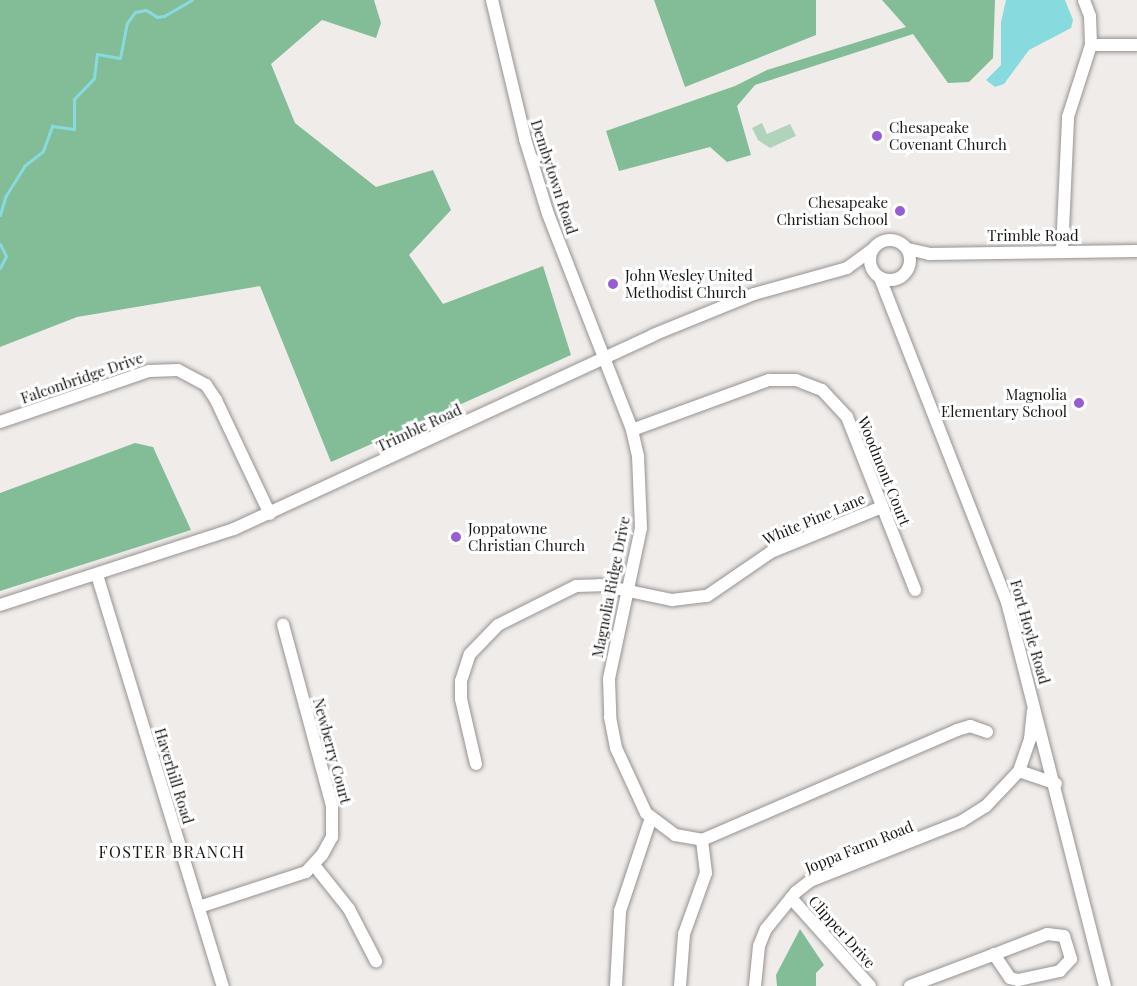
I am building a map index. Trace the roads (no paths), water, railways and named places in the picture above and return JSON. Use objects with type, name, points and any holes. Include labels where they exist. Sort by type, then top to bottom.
[{"type":"street","name":"Dembytown Road","points":[[492,0],[526,144],[603,359]]},
{"type":"street","points":[[1062,251],[1068,117],[1090,45],[1090,16],[1084,0]]},
{"type":"street","points":[[1090,45],[1137,45]]},
{"type":"street","points":[[900,278],[878,276],[870,262],[873,249],[891,239],[908,249],[909,269]]},
{"type":"street","name":"Trimble Road","points":[[0,605],[174,551],[270,514],[603,359],[754,294],[847,268],[873,249]]},
{"type":"street","name":"Trimble Road","points":[[908,249],[929,255],[1137,251]]},
{"type":"street","points":[[891,298],[900,278],[929,255]]},
{"type":"street","name":"Trimble Road","points":[[847,268],[878,276]]},
{"type":"street","name":"Fort Hoyle Road","points":[[878,276],[891,298],[905,348],[983,535],[1013,621],[1056,784],[1105,986]]},
{"type":"street","name":"Magnolia Ridge Drive","points":[[603,359],[632,430],[640,469],[642,514],[628,591],[612,659],[610,717],[624,770],[651,818],[675,835],[702,840]]},
{"type":"street","name":"Falconbridge Drive","points":[[0,422],[149,371],[177,370],[206,385],[216,400],[270,514]]},
{"type":"street","name":"Woodmont Court","points":[[632,430],[761,382],[786,379],[806,382],[822,390],[842,408],[915,590]]},
{"type":"street","name":"White Pine Lane","points":[[476,764],[461,699],[461,681],[470,654],[487,634],[567,589],[600,585],[672,600],[707,596],[771,552],[882,507]]},
{"type":"street","name":"Haverhill Road","points":[[97,575],[224,986]]},
{"type":"street","name":"Newberry Court","points":[[283,625],[334,818],[332,837],[314,866]]},
{"type":"street","name":"Joppa Farm Road","points":[[755,986],[759,946],[776,914],[810,881],[962,821],[986,806],[1019,771],[1030,739],[1034,701]]},
{"type":"street","points":[[680,986],[684,934],[706,873],[702,840],[957,730],[970,726],[987,732]]},
{"type":"street","points":[[1019,771],[1056,784]]},
{"type":"street","points":[[616,986],[620,911],[651,818]]},
{"type":"street","points":[[199,907],[284,881],[314,866],[349,909],[376,961]]},
{"type":"street","name":"Clipper Drive","points":[[791,898],[870,986]]},
{"type":"street","points":[[910,986],[994,954],[1058,933],[1068,943],[1071,960],[1060,971],[1018,980],[1010,978],[994,954]]},
{"type":"water","points":[[1006,0],[1065,0],[1073,20],[1071,28],[1029,50],[1004,84],[995,87],[986,80],[1001,65],[1001,22]]},
{"type":"waterway","points":[[0,215],[5,197],[24,166],[43,151],[52,126],[74,129],[74,99],[94,78],[97,54],[120,58],[127,23],[135,12],[146,10],[157,17],[164,16],[192,0]]},
{"type":"waterway","points":[[0,244],[6,256],[0,268]]},
{"type":"place","name":"Chesapeake Covenant Church","points":[[877,136]]},
{"type":"place","name":"Chesapeake Christian School","points":[[900,211]]},
{"type":"place","name":"John Wesley United Methodist Church","points":[[613,284]]},
{"type":"place","name":"Magnolia Elementary School","points":[[1079,403]]},
{"type":"place","name":"Joppatowne Christian Church","points":[[456,537]]},
{"type":"district","name":"FOSTER BRANCH","points":[[172,852]]}]
